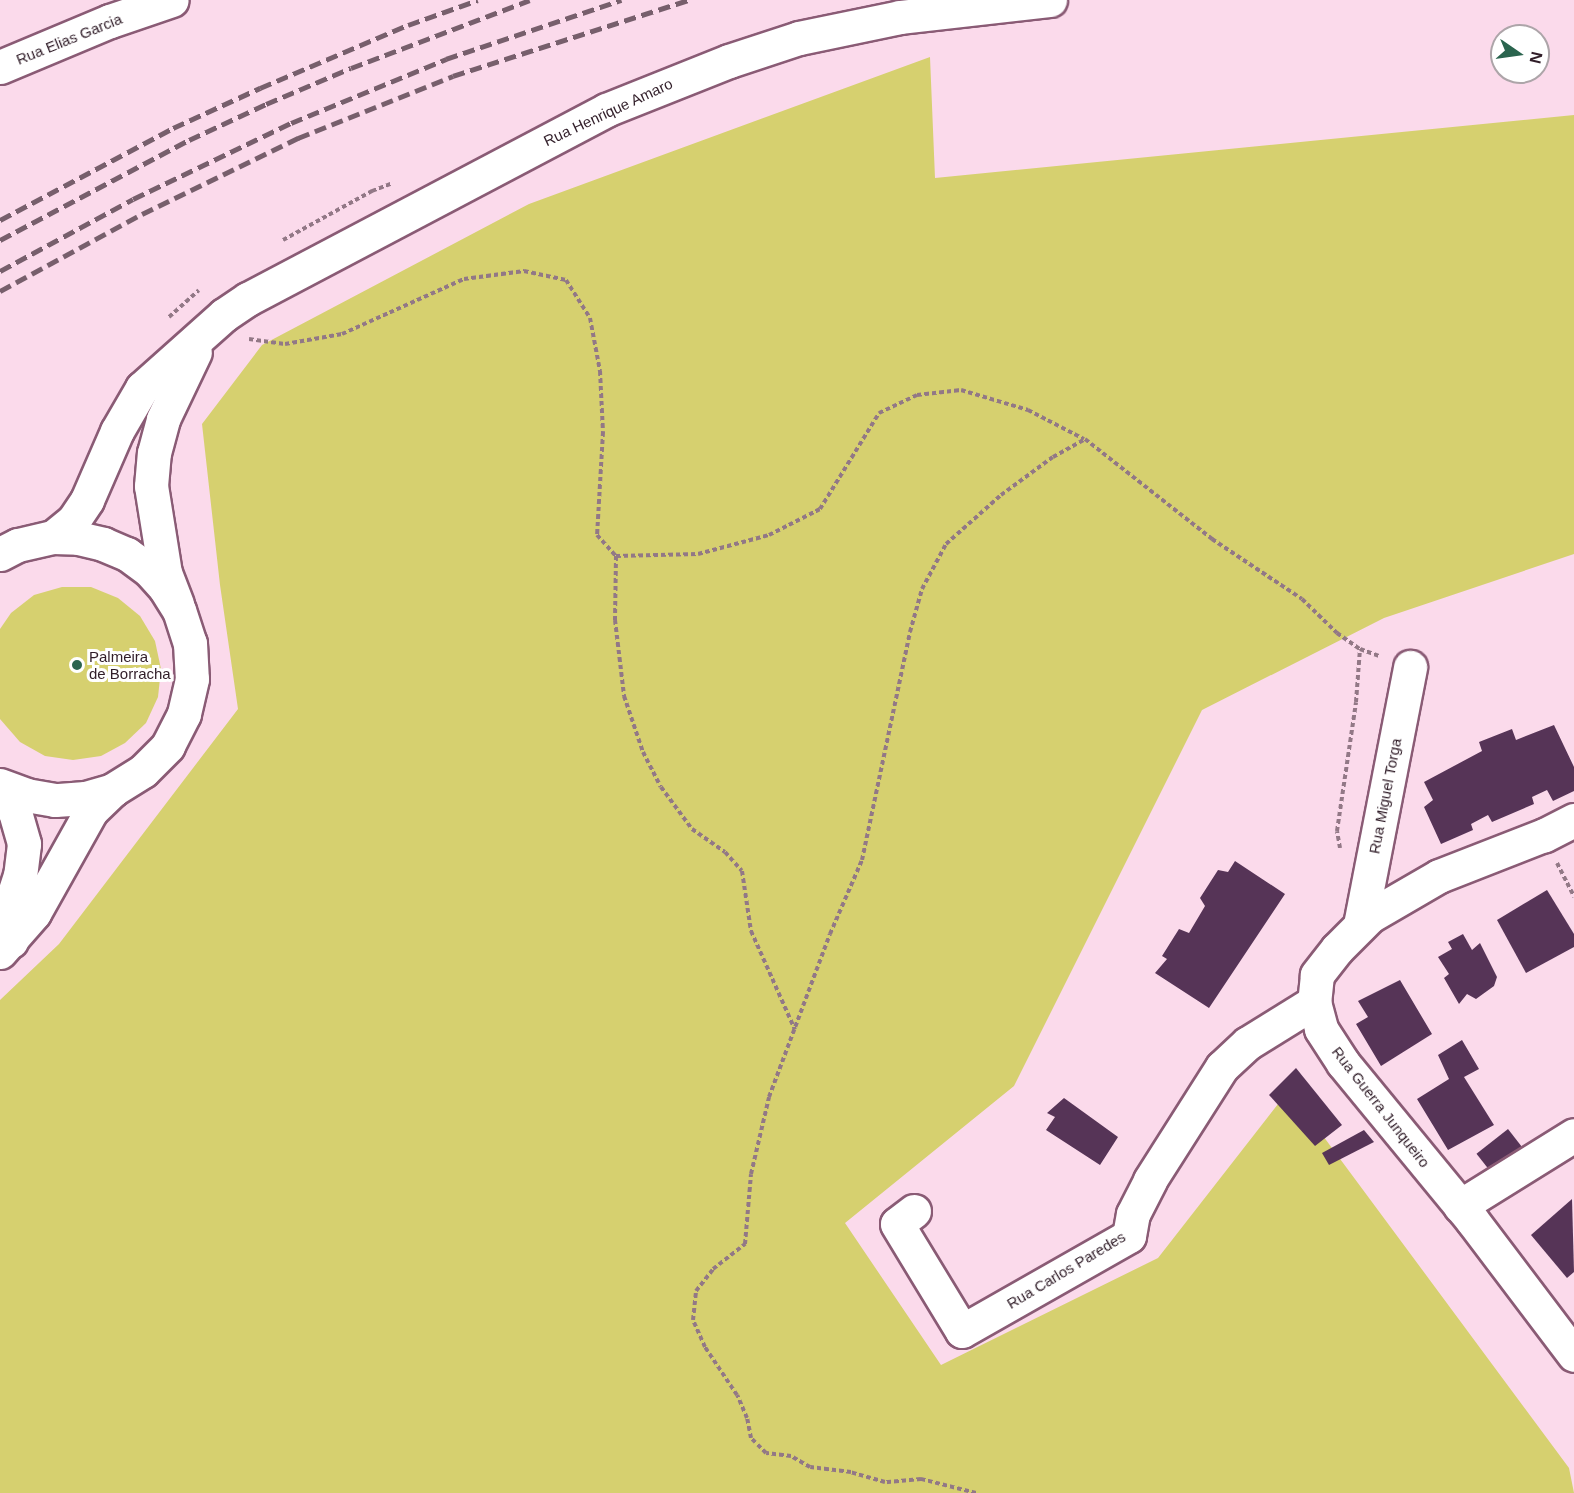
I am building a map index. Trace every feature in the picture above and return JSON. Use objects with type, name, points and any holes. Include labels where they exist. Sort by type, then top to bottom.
[{"type":"street","name":"Rua Elias Garcia","points":[[0,68],[110,21],[172,0]]},
{"type":"street","name":"Rua Henrique Amaro","points":[[53,537],[73,521],[87,500],[117,431],[142,388],[248,299],[530,148],[606,110],[672,82],[799,38],[900,17],[1050,0]]},
{"type":"street","name":"Rua Henrique Amaro","points":[[179,610],[165,573],[153,504],[154,453],[163,419],[175,390],[206,332]]},
{"type":"street","points":[[0,554],[18,545],[53,537],[87,540],[127,554],[148,569],[165,588],[179,610],[190,644],[192,679],[184,714],[168,746],[143,771],[112,790],[91,811],[40,903],[6,947]]},
{"type":"street","name":"Rua Miguel Torga","points":[[1360,925],[1410,667]]},
{"type":"street","points":[[0,785],[27,795],[55,800],[85,798],[112,790]]},
{"type":"street","points":[[0,785],[15,812],[24,844],[20,875],[10,906],[6,947]]},
{"type":"street","name":"Rua Guerra Junqueiro","points":[[1574,820],[1544,835],[1439,876],[1370,916],[1317,975],[1314,1002],[1321,1029],[1343,1063],[1460,1206],[1574,1355]]},
{"type":"street","name":"Rua Carlos Paredes","points":[[914,1211],[897,1224],[962,1331],[1130,1236],[1133,1214],[1150,1180],[1222,1067],[1248,1043],[1314,1002]]},
{"type":"street","points":[[1460,1206],[1574,1136]]},
{"type":"path","points":[[206,332],[285,344],[342,334],[464,279],[524,271],[566,280],[590,318],[598,360],[603,432],[597,536],[616,556],[615,620],[624,696],[643,752],[661,787],[692,830],[725,852],[742,871],[751,931],[795,1030]]},
{"type":"path","points":[[616,556],[698,554],[769,535],[820,509],[879,413],[917,395],[961,390],[1028,410],[1085,439],[1212,539],[1302,599],[1337,633],[1360,649],[1410,667]]},
{"type":"path","points":[[976,1493],[921,1479],[885,1482],[851,1473],[810,1467],[791,1456],[766,1453],[751,1438],[747,1418],[736,1395],[705,1347],[693,1320],[696,1292],[713,1269],[745,1244],[751,1174],[769,1097],[830,933],[862,860],[910,632],[922,589],[946,544],[1001,495],[1053,457],[1085,439]]},
{"type":"path","points":[[1360,649],[1349,761],[1337,831],[1341,854],[1371,869]]},
{"type":"shaded area","points":[[930,57],[935,178],[1574,115],[1574,554],[1384,618],[1202,710],[1014,1086],[845,1223],[941,1365],[1158,1258],[1289,1090],[1569,1468],[1574,1493],[0,1493],[0,1000],[59,944],[238,709],[220,585],[202,424],[262,345],[529,204]]},
{"type":"shaded area","points":[[62,587],[91,587],[118,598],[140,616],[155,641],[161,669],[158,697],[146,723],[125,743],[101,756],[73,760],[45,756],[20,742],[0,719],[0,629],[11,613],[34,595]]},
{"type":"building","points":[[1554,725],[1574,767],[1574,791],[1553,801],[1547,790],[1532,797],[1534,804],[1492,822],[1488,815],[1471,824],[1473,830],[1441,844],[1424,807],[1433,800],[1424,782],[1482,751],[1479,742],[1512,729],[1516,740]]},
{"type":"building","points":[[1235,861],[1285,894],[1209,1008],[1155,973],[1167,959],[1162,956],[1179,929],[1189,933],[1205,906],[1200,898],[1218,870],[1228,872]]},
{"type":"building","points":[[1547,890],[1574,934],[1574,947],[1526,973],[1497,920]]},
{"type":"building","points":[[1463,934],[1472,950],[1480,943],[1497,977],[1494,986],[1476,999],[1467,994],[1459,1004],[1444,978],[1449,974],[1438,957],[1452,949],[1448,942]]},
{"type":"building","points":[[1400,980],[1432,1034],[1381,1066],[1356,1024],[1368,1017],[1358,1001]]},
{"type":"building","points":[[1462,1040],[1479,1069],[1464,1077],[1494,1125],[1448,1150],[1417,1099],[1449,1079],[1438,1055]]},
{"type":"building","points":[[1296,1068],[1342,1125],[1315,1146],[1269,1095]]},
{"type":"building","points":[[1064,1098],[1118,1137],[1100,1165],[1046,1130],[1055,1117],[1047,1113]]},
{"type":"building","points":[[1508,1129],[1523,1148],[1491,1173],[1476,1154]]},
{"type":"building","points":[[1364,1130],[1374,1142],[1329,1165],[1322,1153]]},
{"type":"building","points":[[1572,1199],[1574,1272],[1567,1278],[1531,1235]]},
{"type":"railway","points":[[0,220],[173,128],[408,25],[478,0]]},
{"type":"railway","points":[[0,240],[189,140],[266,104],[351,68],[530,0]]},
{"type":"railway","points":[[0,271],[133,199],[291,123],[446,59],[621,0]]},
{"type":"railway","points":[[0,291],[142,214],[298,138],[453,76],[689,0]]},
{"type":"place","name":"Palmeira de Borracha","points":[[77,665]]}]
